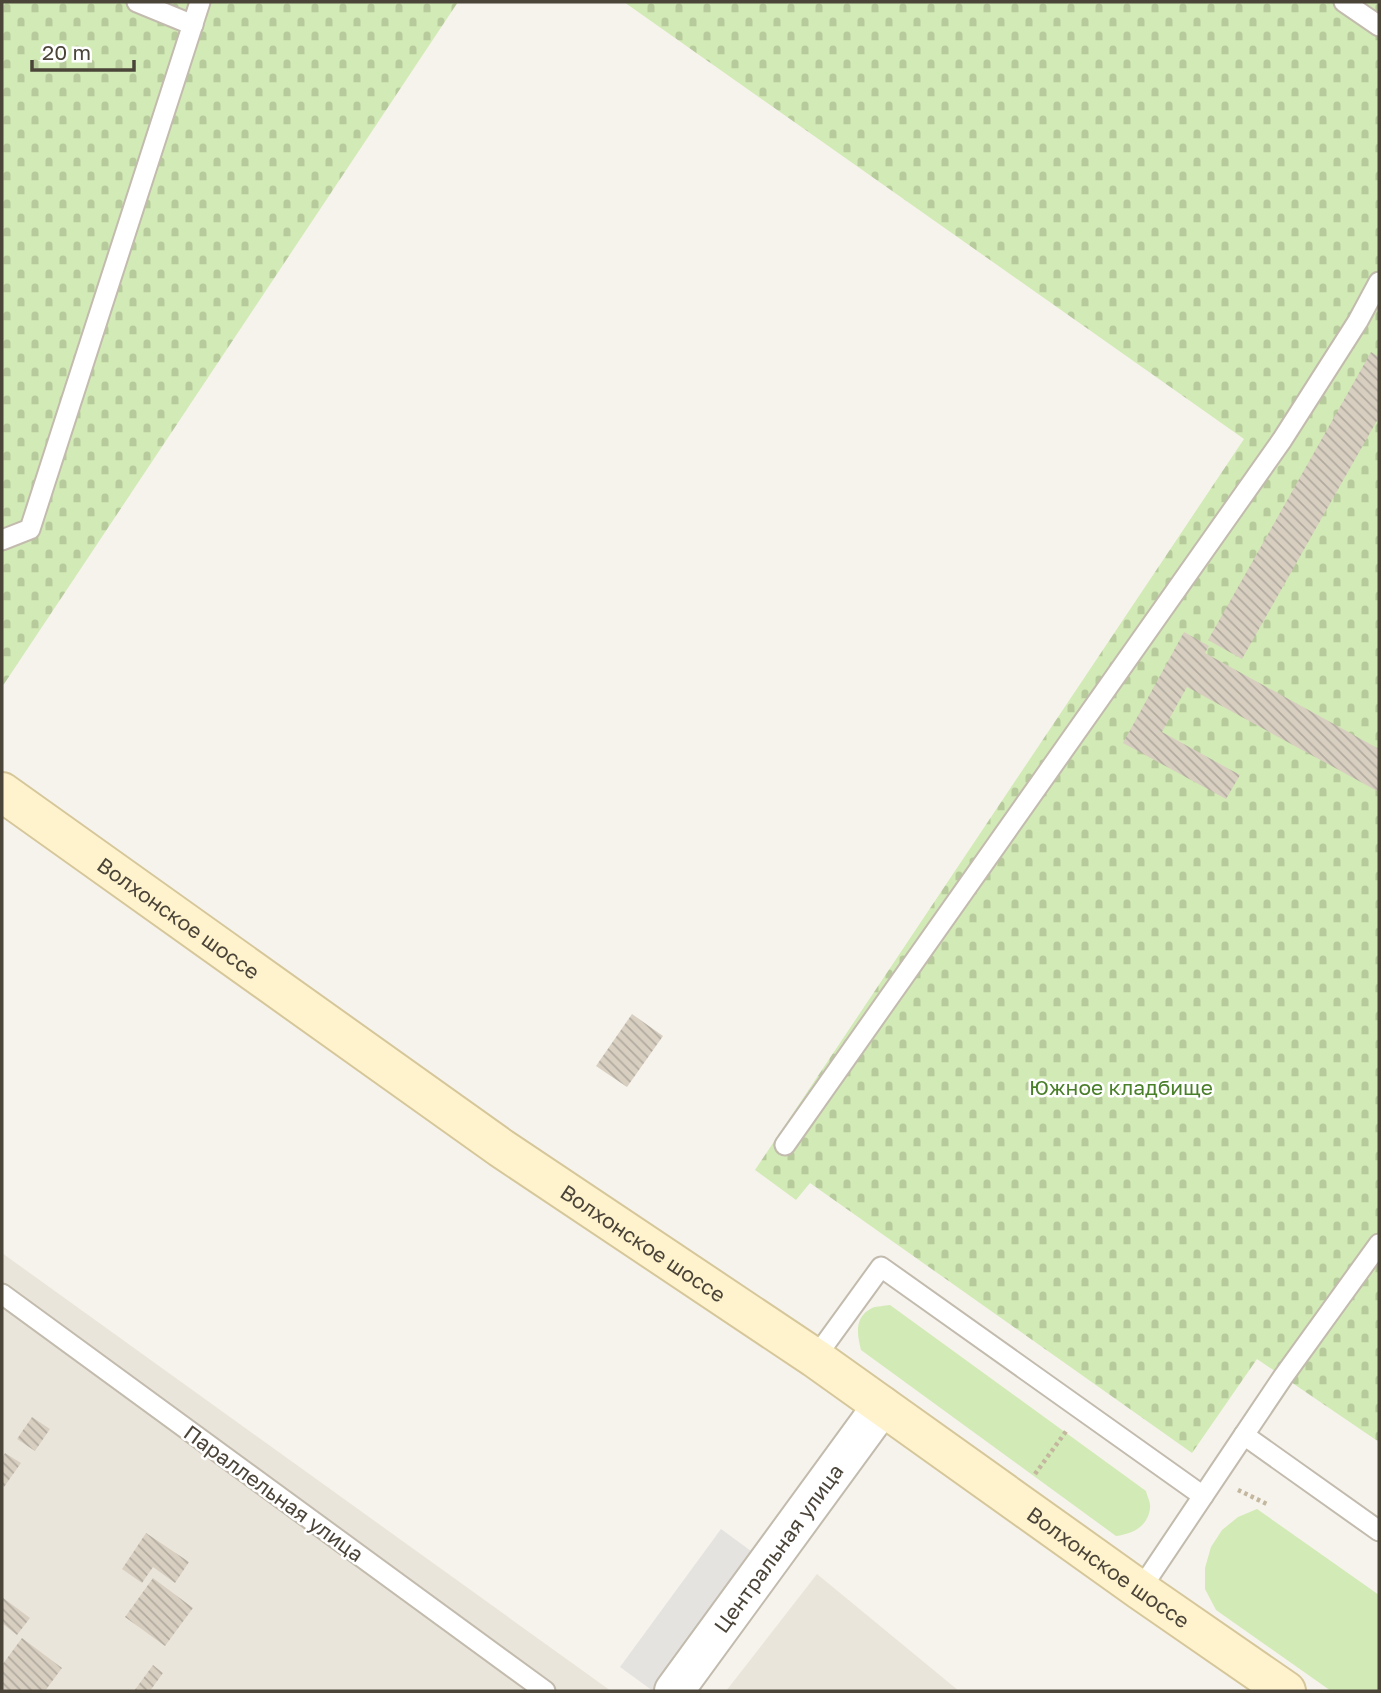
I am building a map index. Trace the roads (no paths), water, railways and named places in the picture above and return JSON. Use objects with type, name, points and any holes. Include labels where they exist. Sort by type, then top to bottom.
[{"type":"main road","name":"Волхонское шоссе","points":[[2,792],[501,1148],[815,1358],[1286,1691]]},
{"type":"street","name":"Центральная улица","points":[[674,1691],[882,1406]]},
{"type":"lane","points":[[137,2],[193,25]]},
{"type":"lane","points":[[2,540],[30,529],[200,2]]},
{"type":"lane","points":[[1344,2],[1379,26]]},
{"type":"lane","points":[[785,1145],[1282,440],[1358,321],[1379,282]]},
{"type":"lane","points":[[1140,1590],[1283,1377],[1379,1244]]},
{"type":"lane","points":[[815,1358],[881,1266],[1203,1496]]},
{"type":"lane","name":"Параллельная улица","points":[[2,1294],[545,1691]]},
{"type":"lane","points":[[1244,1435],[1379,1531]]},
{"type":"park label","name":"Южное кладбище","points":[[1121,1087]]}]
